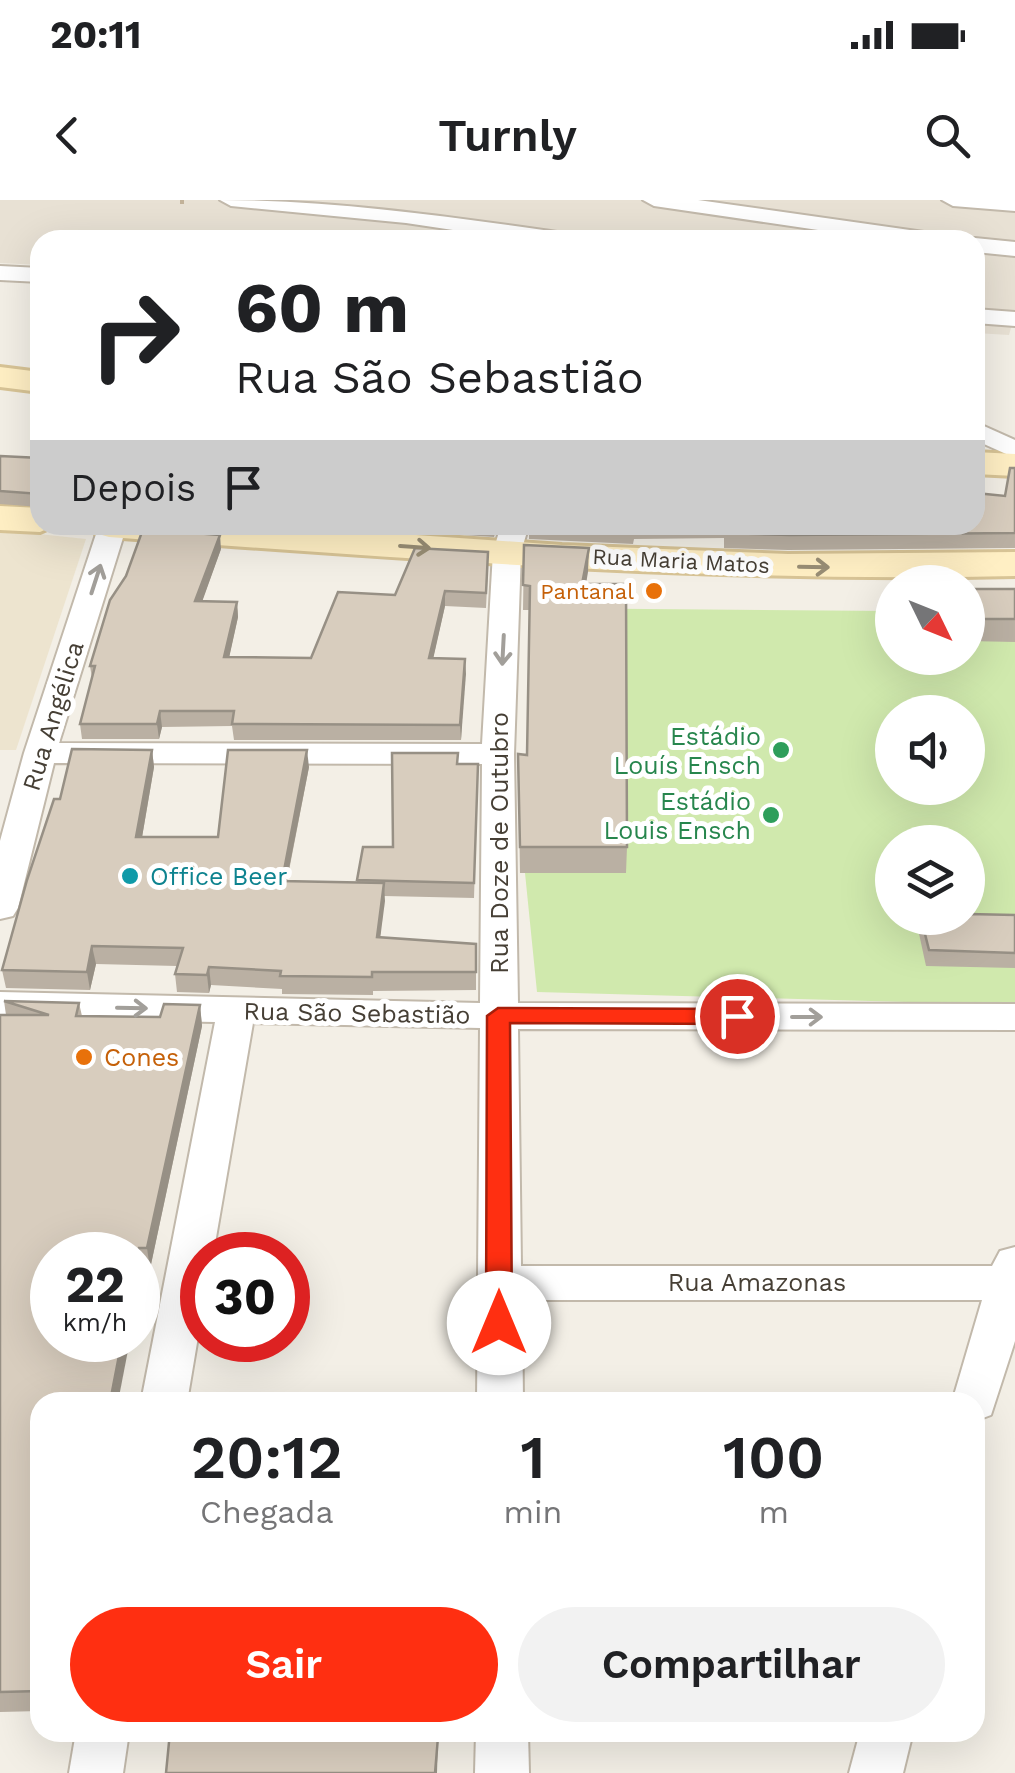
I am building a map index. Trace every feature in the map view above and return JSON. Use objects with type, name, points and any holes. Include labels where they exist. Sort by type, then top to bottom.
[{"type":"main road","points":[[0,377],[30,381]]},
{"type":"main road","points":[[985,464],[1015,465]]},
{"type":"main road","points":[[0,518],[30,520]]},
{"type":"main road","name":"Rua Maria Matos","points":[[397,535],[511,539],[726,565],[914,568],[1015,564]]},
{"type":"street","points":[[231,200],[496,230]]},
{"type":"street","points":[[406,217],[428,200]]},
{"type":"street","points":[[654,200],[862,230]]},
{"type":"street","points":[[953,200],[1015,205]]},
{"type":"street","points":[[985,246],[1015,249]]},
{"type":"street","points":[[0,273],[30,274]]},
{"type":"street","points":[[985,317],[1015,319]]},
{"type":"street","points":[[985,435],[1015,450]]},
{"type":"street","name":"Rua Angélica","points":[[0,908],[40,753],[108,535]]},
{"type":"street","name":"Rua Doze de Outubro","points":[[500,1392],[498,754],[511,539]]},
{"type":"street","points":[[40,753],[498,754]]},
{"type":"street","name":"Rua São Sebastião","points":[[0,1005],[498,1016],[1015,1018]]},
{"type":"street","points":[[166,1392],[236,1010]]},
{"type":"street","points":[[978,1392],[1012,1276]]},
{"type":"street","name":"Rua Amazonas","points":[[499,1283],[1012,1276]]},
{"type":"street","points":[[96,1773],[102,1742]]},
{"type":"street","points":[[502,1742],[502,1773]]},
{"type":"street","points":[[876,1773],[884,1742]]},
{"type":"path","points":[[182,200],[182,208]]},
{"type":"shaded area","points":[[0,200],[1015,200],[1015,314],[1009,335],[985,334],[985,230],[30,230],[30,264],[0,263]]},
{"type":"shaded area","points":[[0,530],[86,539],[16,750],[0,750]]},
{"type":"green space","name":"Estádio Louis Ensch","points":[[530,608],[875,611],[875,675],[985,675],[985,611],[1015,611],[1015,1005],[537,992],[525,873]]},
{"type":"building","points":[[0,456],[30,458],[30,493],[0,491]]},
{"type":"building","points":[[1010,468],[1015,468],[1015,533],[985,533],[985,494],[1005,496]]},
{"type":"building","points":[[141,535],[220,535],[195,601],[237,602],[224,657],[311,658],[338,592],[395,595],[415,548],[488,552],[486,593],[445,591],[429,658],[465,659],[460,725],[232,724],[234,711],[160,711],[157,724],[80,724],[95,666],[90,666],[110,600],[126,576]]},
{"type":"building","points":[[524,545],[589,548],[582,584],[626,584],[627,847],[520,847],[518,754],[527,755],[530,586],[523,585]]},
{"type":"building","points":[[985,589],[1015,589],[1015,619],[985,619]]},
{"type":"building","points":[[72,749],[152,750],[136,837],[218,837],[228,750],[307,750],[282,881],[384,883],[377,937],[476,944],[476,972],[280,976],[281,971],[209,967],[207,975],[175,974],[183,948],[92,946],[87,972],[2,970],[54,799],[60,799]]},
{"type":"building","points":[[392,753],[458,753],[457,764],[478,764],[474,883],[357,880],[363,847],[393,847]]},
{"type":"building","points":[[985,914],[1015,915],[1015,953],[929,950],[925,935],[985,935]]},
{"type":"building","points":[[4,1001],[79,1003],[76,1016],[160,1017],[164,1004],[200,1005],[150,1232],[30,1232],[30,1362],[118,1362],[112,1392],[30,1392],[30,1691],[0,1692],[0,1015],[49,1015]]},
{"type":"building","points":[[169,1742],[438,1742],[435,1773],[166,1773]]},
{"type":"place","name":"Pantanal","points":[[654,591]]},
{"type":"place","name":"Estádio Louís Ensch","points":[[781,750]]},
{"type":"place","name":"Estádio Louis Ensch","points":[[771,815]]},
{"type":"place","name":"Office Beer","points":[[130,876]]},
{"type":"place","name":"Cones","points":[[84,1057]]},
{"type":"route","points":[[499,1323],[498,1016],[737,1016]]}]
